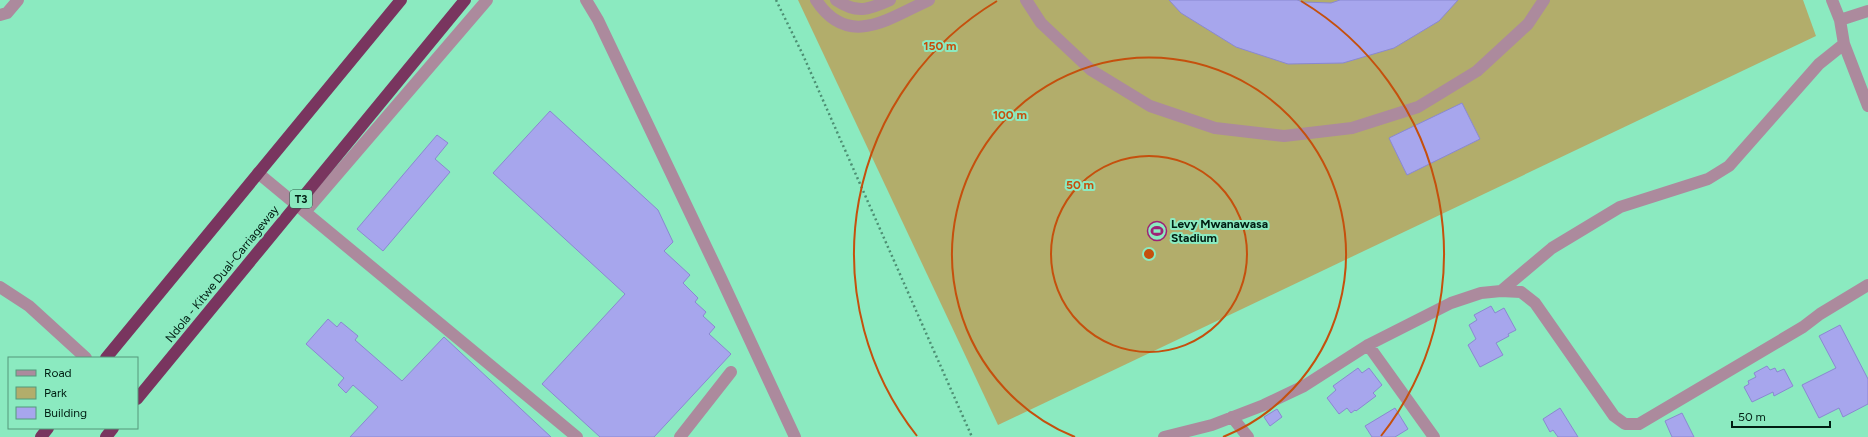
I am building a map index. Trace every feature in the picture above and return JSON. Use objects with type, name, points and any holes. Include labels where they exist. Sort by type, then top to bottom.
[{"type":"highway","points":[[107,357],[401,0]]},
{"type":"highway","name":"Ndola - Kitwe Dual-Carriageway","points":[[138,398],[301,209],[465,0]]},
{"type":"highway","points":[[41,437],[47,429]]},
{"type":"highway","points":[[106,437],[112,429]]},
{"type":"street","points":[[0,15],[7,13],[18,0]]},
{"type":"street","points":[[301,209],[487,0]]},
{"type":"street","points":[[586,0],[721,278],[795,437]]},
{"type":"street","points":[[816,0],[829,16],[840,23],[852,27],[863,28],[876,24],[929,0]]},
{"type":"street","points":[[836,0],[856,10],[866,9],[890,0]]},
{"type":"street","points":[[1026,0],[1041,23],[1091,70],[1150,106],[1215,128],[1284,136],[1352,128],[1418,107],[1477,71],[1528,24],[1544,0]]},
{"type":"street","points":[[1832,0],[1840,20],[1844,44],[1868,106]]},
{"type":"street","points":[[1840,20],[1868,11]]},
{"type":"street","points":[[1501,291],[1552,248],[1620,207],[1708,179],[1729,166],[1819,64],[1844,44]]},
{"type":"street","points":[[258,174],[577,437]]},
{"type":"street","points":[[1164,437],[1212,425],[1264,405],[1304,386],[1368,345],[1451,303],[1481,293],[1501,291],[1521,292],[1535,303],[1614,416],[1624,424],[1639,424],[1803,327],[1820,314],[1868,285]]},
{"type":"street","points":[[0,287],[29,306],[85,357]]},
{"type":"street","points":[[1368,345],[1434,437]]},
{"type":"street","points":[[680,437],[731,372]]},
{"type":"street","points":[[1232,417],[1248,437]]},
{"type":"path","points":[[776,0],[803,55],[972,437]]},
{"type":"green space","name":"Levy Mwanawasa Stadium","points":[[798,0],[1803,0],[1816,36],[998,425]]},
{"type":"building","points":[[1169,0],[1297,0],[1303,2],[1331,3],[1340,0],[1458,0],[1439,21],[1394,48],[1343,63],[1288,64],[1236,47],[1181,13]]},
{"type":"building","points":[[1462,103],[1480,139],[1407,175],[1389,138]]},
{"type":"building","points":[[550,111],[658,210],[673,242],[664,251],[690,275],[683,283],[698,298],[695,302],[706,312],[703,316],[715,327],[709,334],[731,354],[654,437],[600,437],[542,384],[625,294],[493,173]]},
{"type":"building","points":[[437,135],[448,143],[435,159],[450,172],[383,251],[357,229]]},
{"type":"building","points":[[1491,306],[1495,313],[1504,308],[1516,330],[1508,334],[1509,336],[1496,343],[1503,355],[1480,367],[1468,345],[1476,339],[1469,325],[1477,320],[1474,315]]},
{"type":"building","points":[[328,319],[337,327],[341,322],[358,336],[355,340],[402,381],[444,337],[551,437],[350,437],[378,407],[353,385],[346,393],[338,385],[344,378],[306,344]]},
{"type":"building","points":[[1840,325],[1868,379],[1868,404],[1843,417],[1839,408],[1819,418],[1802,385],[1836,368],[1819,336]]},
{"type":"building","points":[[1767,366],[1770,370],[1775,368],[1777,372],[1784,369],[1793,386],[1774,396],[1773,392],[1752,402],[1744,387],[1749,384],[1748,381],[1756,377],[1754,373]]},
{"type":"building","points":[[1358,368],[1362,373],[1369,368],[1382,385],[1373,393],[1376,396],[1356,411],[1355,410],[1351,413],[1347,408],[1339,414],[1327,398],[1336,390],[1333,386]]},
{"type":"building","points":[[1395,408],[1408,429],[1395,437],[1372,437],[1365,426]]},
{"type":"building","points":[[1560,408],[1578,437],[1558,437],[1553,430],[1550,432],[1543,419]]},
{"type":"building","points":[[1277,409],[1282,417],[1270,426],[1264,417]]},
{"type":"building","points":[[1682,413],[1694,437],[1672,437],[1665,421]]},
{"type":"place","name":"Levy Mwanawasa Stadium","points":[[1157,231]]}]
